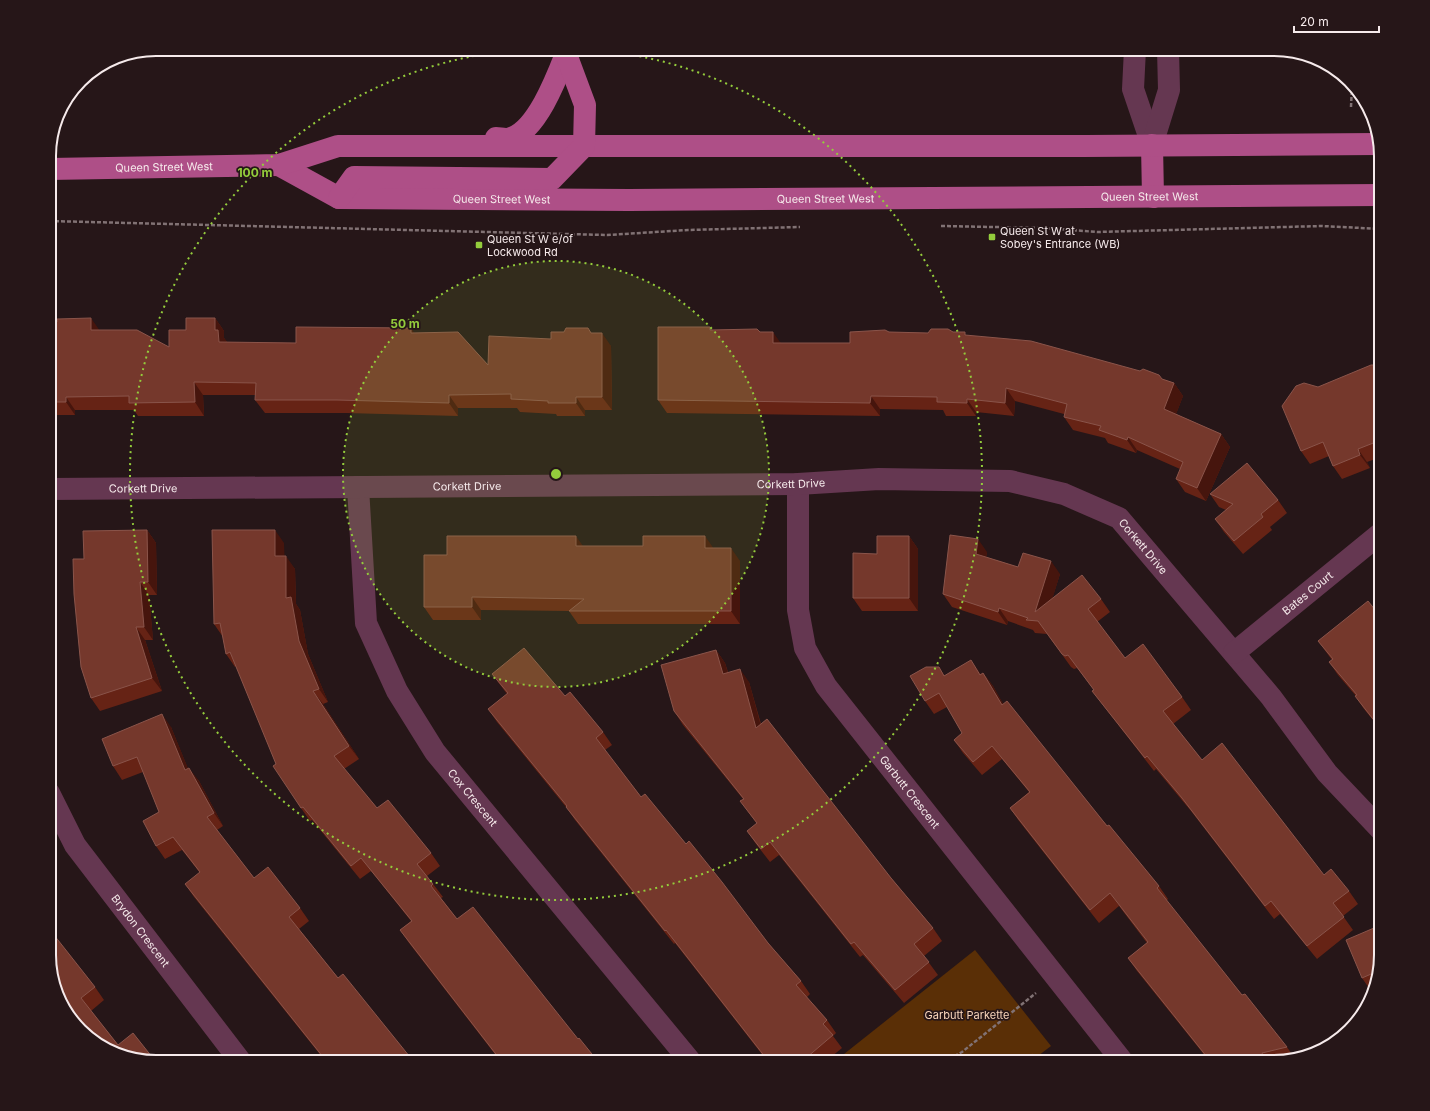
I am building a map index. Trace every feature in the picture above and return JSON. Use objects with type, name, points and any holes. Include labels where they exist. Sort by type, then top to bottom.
[{"type":"main road","points":[[411,146],[428,138],[511,138],[523,131],[534,120],[550,94],[564,56]]},
{"type":"main road","points":[[339,198],[354,177],[552,179],[584,146],[585,105],[568,56]]},
{"type":"main road","name":"Queen Street West","points":[[56,169],[279,164],[338,146],[1373,144]]},
{"type":"main road","points":[[1152,145],[1153,197]]},
{"type":"main road","name":"Queen Street West","points":[[279,164],[339,198],[629,200],[1374,195]]},
{"type":"street","points":[[1135,56],[1133,89],[1152,145]]},
{"type":"street","points":[[1152,145],[1169,90],[1168,56]]},
{"type":"street","name":"Corkett Drive","points":[[56,489],[798,484],[879,479],[1010,481],[1064,494],[1119,518],[1271,697],[1327,774],[1374,823]]},
{"type":"street","name":"Garbutt Crescent","points":[[798,484],[798,610],[805,648],[826,686],[1118,1055]]},
{"type":"street","name":"Cox Crescent","points":[[358,487],[366,623],[397,691],[435,752],[685,1055]]},
{"type":"street","name":"Bates Court","points":[[1234,653],[1374,539]]},
{"type":"street","name":"Brydon Crescent","points":[[56,807],[75,845],[237,1055]]},
{"type":"path","points":[[1352,94],[1352,107]]},
{"type":"path","points":[[56,221],[607,235],[688,230],[807,227]]},
{"type":"path","points":[[936,226],[1045,228],[1097,232],[1322,226],[1374,229]]},
{"type":"path","points":[[957,1055],[1056,976]]},
{"type":"green space","name":"Garbutt Parkette","points":[[975,950],[1051,1046],[1039,1055],[843,1055]]},
{"type":"building","points":[[91,318],[91,330],[137,330],[169,347],[169,330],[186,330],[186,318],[215,318],[215,330],[218,330],[219,342],[296,343],[296,327],[411,328],[411,333],[458,332],[488,365],[489,336],[551,339],[551,332],[564,332],[566,328],[588,328],[591,333],[602,333],[602,397],[576,397],[576,403],[548,403],[548,401],[511,399],[511,394],[449,395],[449,403],[337,400],[255,400],[256,383],[194,382],[195,402],[129,403],[129,396],[66,397],[66,402],[56,402],[57,319]]},
{"type":"building","points":[[658,327],[710,327],[710,330],[757,329],[760,332],[773,332],[773,343],[850,343],[850,332],[885,330],[889,332],[928,333],[931,329],[948,329],[953,332],[965,332],[965,335],[1031,341],[1140,371],[1143,369],[1159,375],[1162,379],[1174,383],[1164,409],[1221,434],[1197,488],[1176,479],[1183,462],[1128,437],[1127,440],[1099,430],[1101,426],[1064,417],[1067,404],[1006,388],[1005,403],[967,399],[967,403],[937,402],[937,397],[871,396],[870,403],[658,400]]},
{"type":"building","points":[[1374,365],[1374,443],[1358,449],[1360,455],[1333,466],[1323,442],[1301,451],[1282,406],[1296,386],[1304,383],[1318,387]]},
{"type":"building","points":[[1247,463],[1278,500],[1261,514],[1263,517],[1234,541],[1215,519],[1233,504],[1210,494]]},
{"type":"building","points":[[147,530],[148,582],[140,582],[144,627],[136,627],[152,678],[91,698],[81,667],[74,594],[73,559],[84,559],[83,531]]},
{"type":"building","points":[[212,530],[275,530],[275,556],[286,556],[286,598],[291,597],[299,641],[319,689],[313,691],[349,746],[334,756],[377,808],[388,800],[431,853],[417,864],[433,884],[431,886],[457,919],[473,907],[578,1039],[579,1038],[593,1055],[497,1055],[400,930],[412,921],[361,858],[351,866],[303,807],[301,808],[273,766],[276,764],[230,652],[226,654],[220,623],[214,624]]},
{"type":"building","points":[[950,535],[978,539],[976,554],[1018,567],[1023,553],[1051,561],[1035,612],[1082,575],[1101,599],[1088,609],[1125,658],[1143,644],[1182,697],[1163,711],[1202,760],[1222,743],[1324,875],[1331,869],[1349,891],[1333,903],[1344,917],[1307,946],[1271,901],[1265,906],[1182,798],[1147,756],[1145,758],[1092,691],[1094,690],[1068,655],[1065,656],[1062,654],[1038,621],[1026,620],[1028,618],[999,608],[998,612],[943,594]]},
{"type":"building","points":[[447,536],[576,536],[576,546],[643,546],[643,536],[705,536],[705,548],[731,548],[731,611],[569,611],[584,599],[472,597],[472,607],[424,607],[424,555],[447,555]]},
{"type":"building","points":[[877,536],[909,536],[909,598],[853,598],[853,553],[877,554]]},
{"type":"building","points":[[1368,601],[1374,608],[1373,719],[1355,696],[1357,695],[1329,662],[1333,659],[1318,641]]},
{"type":"building","points":[[524,648],[565,696],[570,692],[603,732],[596,738],[641,797],[645,794],[686,844],[689,841],[768,943],[801,981],[796,985],[827,1020],[823,1024],[833,1035],[810,1055],[764,1055],[666,930],[665,931],[566,807],[567,806],[488,709],[508,693],[492,674]]},
{"type":"building","points":[[716,650],[723,674],[740,669],[756,728],[767,719],[891,878],[933,928],[914,944],[929,962],[895,990],[854,942],[851,944],[770,842],[761,849],[747,831],[757,823],[740,801],[744,799],[674,711],[661,665]]},
{"type":"building","points":[[971,660],[980,675],[983,673],[1002,705],[1007,701],[1107,826],[1109,825],[1159,886],[1157,888],[1242,995],[1245,994],[1287,1047],[1262,1053],[1263,1055],[1205,1055],[1128,958],[1148,942],[1110,893],[1090,910],[1010,808],[1030,792],[992,746],[973,762],[954,740],[962,733],[939,693],[925,701],[910,676],[926,667],[939,667],[944,676]]},
{"type":"building","points":[[162,714],[185,770],[189,768],[214,813],[207,817],[254,878],[268,867],[300,908],[289,917],[338,978],[343,974],[408,1055],[321,1055],[185,884],[200,872],[173,837],[156,846],[143,821],[159,812],[137,757],[113,766],[102,739]]},
{"type":"building","points":[[1374,928],[1372,974],[1362,978],[1346,940]]},
{"type":"building","points":[[56,938],[95,987],[81,998],[118,1045],[133,1033],[150,1055],[124,1050],[106,1042],[85,1026],[66,999],[59,981],[56,962]]},
{"type":"place","name":"Queen St W at Sobey's Entrance (WB)","points":[[992,237]]},
{"type":"place","name":"Queen St W e/of Lockwood Rd","points":[[479,245]]}]
